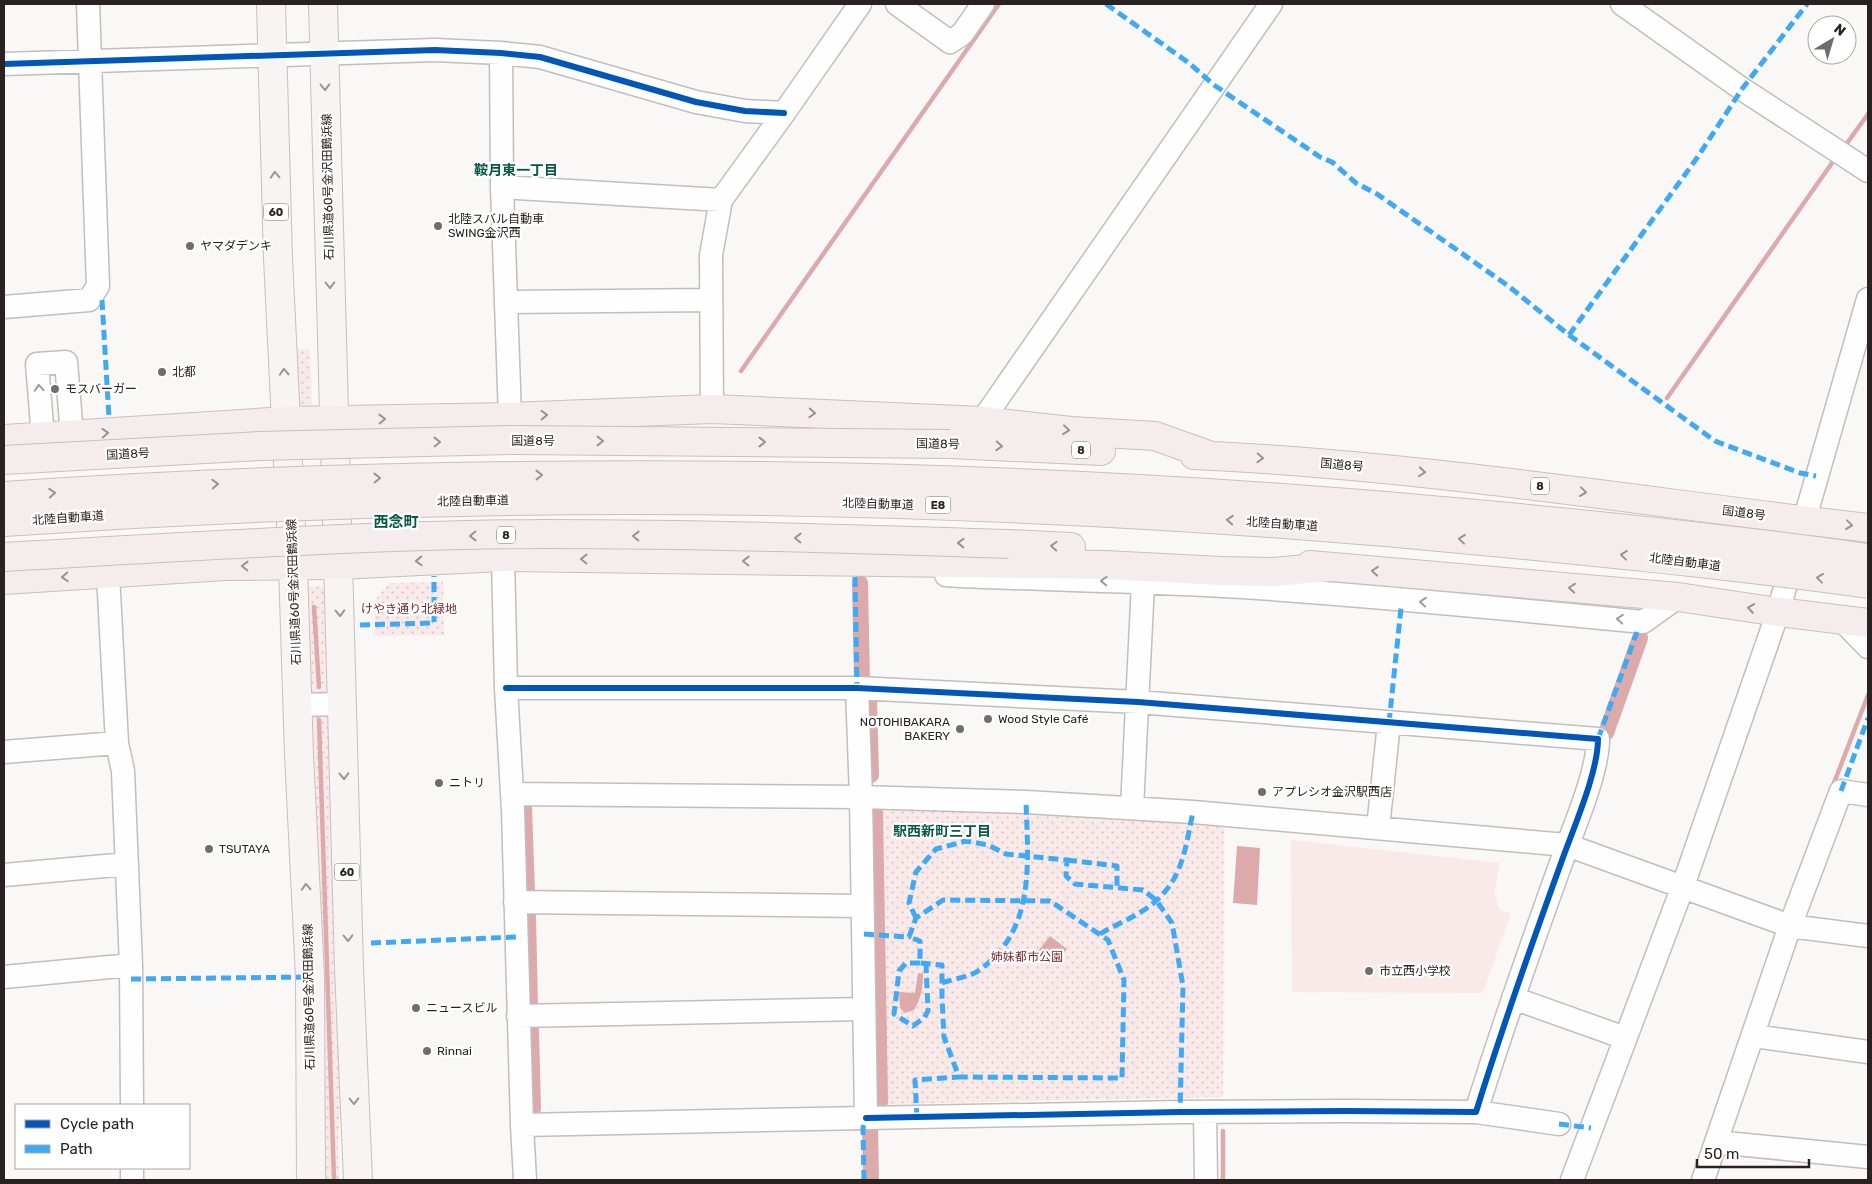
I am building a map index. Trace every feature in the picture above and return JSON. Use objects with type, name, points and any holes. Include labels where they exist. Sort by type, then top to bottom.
[{"type":"highway","name":"8","points":[[4,439],[286,421],[510,417],[712,409],[982,421],[1071,431],[1155,436],[1211,456]]},
{"type":"highway","name":"国道8号","points":[[4,460],[259,446],[513,440],[950,444],[1285,460],[1435,473],[1868,528]]},
{"type":"highway","name":"北陸自動車道","points":[[4,496],[260,481],[630,474],[832,476],[1191,491],[1392,506],[1625,528],[1868,558]]},
{"type":"highway","name":"北陸自動車道","points":[[4,522],[261,506],[459,501],[822,502],[1008,507],[1195,517],[1404,533],[1620,554],[1868,584]]},
{"type":"highway","name":"8","points":[[4,557],[323,539],[544,534],[826,538],[1009,544],[1133,550],[1678,597],[1868,623]]},
{"type":"highway","name":"8","points":[[338,565],[503,557],[1105,565],[1273,572],[1329,566]]},
{"type":"highway","points":[[4,580],[225,566],[338,565]]},
{"type":"main road","name":"石川県道60号金沢田鶴浜線","points":[[271,4],[278,258],[310,977],[311,1180]]},
{"type":"main road","name":"石川県道60号金沢田鶴浜線","points":[[323,4],[349,968],[358,1180]]},
{"type":"street","points":[[4,307],[89,300],[98,286],[88,4]]},
{"type":"street","points":[[712,409],[711,255],[721,200],[860,4]]},
{"type":"street","points":[[897,4],[950,42],[962,34],[983,4]]},
{"type":"street","points":[[982,421],[1272,4]]},
{"type":"street","points":[[1622,4],[1742,90],[1868,171]]},
{"type":"street","points":[[4,64],[435,50],[501,52],[540,57],[696,102],[745,110],[784,113]]},
{"type":"street","points":[[501,52],[502,187],[510,417]]},
{"type":"street","points":[[502,187],[721,200]]},
{"type":"street","points":[[1572,1180],[1683,886],[1778,612],[1868,299]]},
{"type":"street","points":[[506,302],[711,300]]},
{"type":"street","points":[[43,437],[37,364],[66,362],[72,435]]},
{"type":"street","points":[[503,557],[506,688],[512,794],[525,1180]]},
{"type":"street","points":[[864,563],[960,576],[1244,587],[1643,622],[1678,597]]},
{"type":"street","points":[[1244,587],[1273,572]]},
{"type":"street","points":[[108,574],[117,742],[123,771],[131,965],[132,1104]]},
{"type":"street","points":[[1132,808],[1143,583]]},
{"type":"street","points":[[1448,604],[1450,595],[1498,592],[1524,584]]},
{"type":"street","points":[[1841,619],[1868,647]]},
{"type":"street","points":[[506,688],[857,688],[1138,702],[1598,739],[1598,754],[1512,998],[1476,1112]]},
{"type":"street","points":[[857,688],[861,797],[866,1118]]},
{"type":"street","points":[[299,705],[342,704]]},
{"type":"street","points":[[1378,828],[1389,723]]},
{"type":"street","points":[[4,752],[117,742]]},
{"type":"street","points":[[1703,1180],[1754,1036],[1790,926],[1841,791],[1868,795]]},
{"type":"street","points":[[512,794],[861,797],[1026,802],[1132,808],[1567,845],[1790,926],[1868,936]]},
{"type":"street","points":[[4,875],[127,864]]},
{"type":"street","points":[[515,902],[862,906]]},
{"type":"street","points":[[4,977],[131,965]]},
{"type":"street","points":[[1512,998],[1625,1038]]},
{"type":"street","points":[[518,1016],[864,1009]]},
{"type":"street","points":[[1754,1036],[1868,1052]]},
{"type":"street","points":[[522,1125],[1346,1111],[1476,1112],[1559,1124]]},
{"type":"street","points":[[1205,1112],[1206,1180]]},
{"type":"street","points":[[1716,1142],[1868,1157]]},
{"type":"green space","points":[[294,349],[310,349],[312,406],[297,406]]},
{"type":"green space","name":"けやき通り北緑地","points":[[443,582],[444,635],[375,636],[374,601],[390,583]]},
{"type":"green space","points":[[305,586],[326,587],[329,697],[311,699]]},
{"type":"green space","points":[[315,715],[329,716],[341,1086],[338,1147],[339,1180],[322,1180],[312,780],[313,719]]},
{"type":"green space","name":"姉妹都市公園","points":[[878,803],[1224,822],[1223,1097],[884,1104]]},
{"type":"green space","points":[[1291,840],[1500,863],[1494,894],[1500,910],[1511,913],[1483,993],[1292,992]]},
{"type":"shaded area","points":[[1237,846],[1260,848],[1257,905],[1233,903]]},
{"type":"shaded area","points":[[1050,936],[1067,949],[1056,964],[1038,951]]},
{"type":"shaded area","points":[[918,973],[923,974],[920,997],[914,1010],[905,1013],[900,1008],[899,992],[915,993]]},
{"type":"waterway","points":[[741,371],[999,4]]},
{"type":"waterway","points":[[1845,146],[1868,114]]},
{"type":"waterway","points":[[1667,398],[1832,163]]},
{"type":"waterway","points":[[860,583],[862,683]]},
{"type":"waterway","points":[[314,607],[319,687]]},
{"type":"waterway","points":[[1606,733],[1640,638]]},
{"type":"waterway","points":[[1832,788],[1868,695]]},
{"type":"waterway","points":[[869,701],[871,775]]},
{"type":"waterway","points":[[319,720],[334,1180]]},
{"type":"waterway","points":[[524,807],[527,892]]},
{"type":"waterway","points":[[875,812],[880,1102]]},
{"type":"waterway","points":[[528,917],[530,1006]]},
{"type":"waterway","points":[[531,1031],[533,1109]]},
{"type":"waterway","points":[[870,1128],[871,1180]]},
{"type":"waterway","points":[[1223,1131],[1223,1180]]},
{"type":"marked path","points":[[1106,4],[1189,63],[1214,85],[1320,157],[1332,162],[1356,183],[1377,194],[1507,285],[1569,335],[1715,441],[1800,473],[1816,476]]},
{"type":"marked path","points":[[1569,335],[1697,158],[1742,89],[1807,4]]},
{"type":"marked path","points":[[102,300],[109,418]]},
{"type":"marked path","points":[[360,625],[434,623],[434,576]]},
{"type":"marked path","points":[[855,577],[857,688]]},
{"type":"marked path","points":[[1389,723],[1401,608]]},
{"type":"marked path","points":[[1598,739],[1637,632]]},
{"type":"marked path","points":[[1841,791],[1868,718]]},
{"type":"marked path","points":[[942,983],[978,971],[997,955],[1010,936],[1019,916],[1027,872],[1026,802]]},
{"type":"marked path","points":[[1100,934],[1151,905],[1170,885],[1185,851],[1193,812]]},
{"type":"marked path","points":[[916,918],[909,903],[916,872],[936,849],[966,841],[988,845],[1006,854],[1067,860],[1066,876],[1075,884],[1143,890],[1156,900],[1172,923],[1183,986],[1180,1112]]},
{"type":"marked path","points":[[1067,860],[1117,866],[1117,887]]},
{"type":"marked path","points":[[864,934],[909,937],[916,918],[943,900],[1050,901],[1108,940],[1124,980],[1122,1078],[959,1077],[944,1037],[942,965],[920,963],[920,941],[909,937]]},
{"type":"marked path","points":[[371,943],[516,937]]},
{"type":"marked path","points":[[920,963],[906,963],[899,971],[894,1014],[913,1026],[924,1018],[928,1011],[926,964]]},
{"type":"marked path","points":[[131,979],[310,977]]},
{"type":"marked path","points":[[917,1118],[915,1080],[959,1077]]},
{"type":"marked path","points":[[864,1180],[863,1128],[866,1118]]},
{"type":"marked path","points":[[1559,1124],[1591,1128]]},
{"type":"cycle path","points":[[4,64],[435,50],[501,53],[540,57],[696,102],[745,111],[784,113]]},
{"type":"cycle path","points":[[506,688],[857,688],[1138,702],[1598,739],[1594,768],[1584,801],[1517,987],[1476,1112],[1180,1112],[866,1118]]},
{"type":"place","name":"北陸スバル自動車 SWING金沢西","points":[[438,226]]},
{"type":"place","name":"ヤマダデンキ","points":[[190,246]]},
{"type":"place","name":"北都","points":[[162,372]]},
{"type":"place","name":"モスバーガー","points":[[55,389]]},
{"type":"place","name":"Wood Style Café","points":[[988,719]]},
{"type":"place","name":"NOTOHIBAKARA BAKERY","points":[[960,729]]},
{"type":"place","name":"ニトリ","points":[[439,783]]},
{"type":"place","name":"アプレシオ金沢駅西店","points":[[1262,792]]},
{"type":"place","name":"TSUTAYA","points":[[209,849]]},
{"type":"place","name":"市立西小学校","points":[[1369,971]]},
{"type":"place","name":"ニュースビル","points":[[416,1008]]},
{"type":"place","name":"Rinnai","points":[[427,1051]]},
{"type":"district","name":"鞍月東一丁目","points":[[516,170]]},
{"type":"district","name":"西念町","points":[[396,522]]},
{"type":"district","name":"駅西新町三丁目","points":[[942,831]]}]
